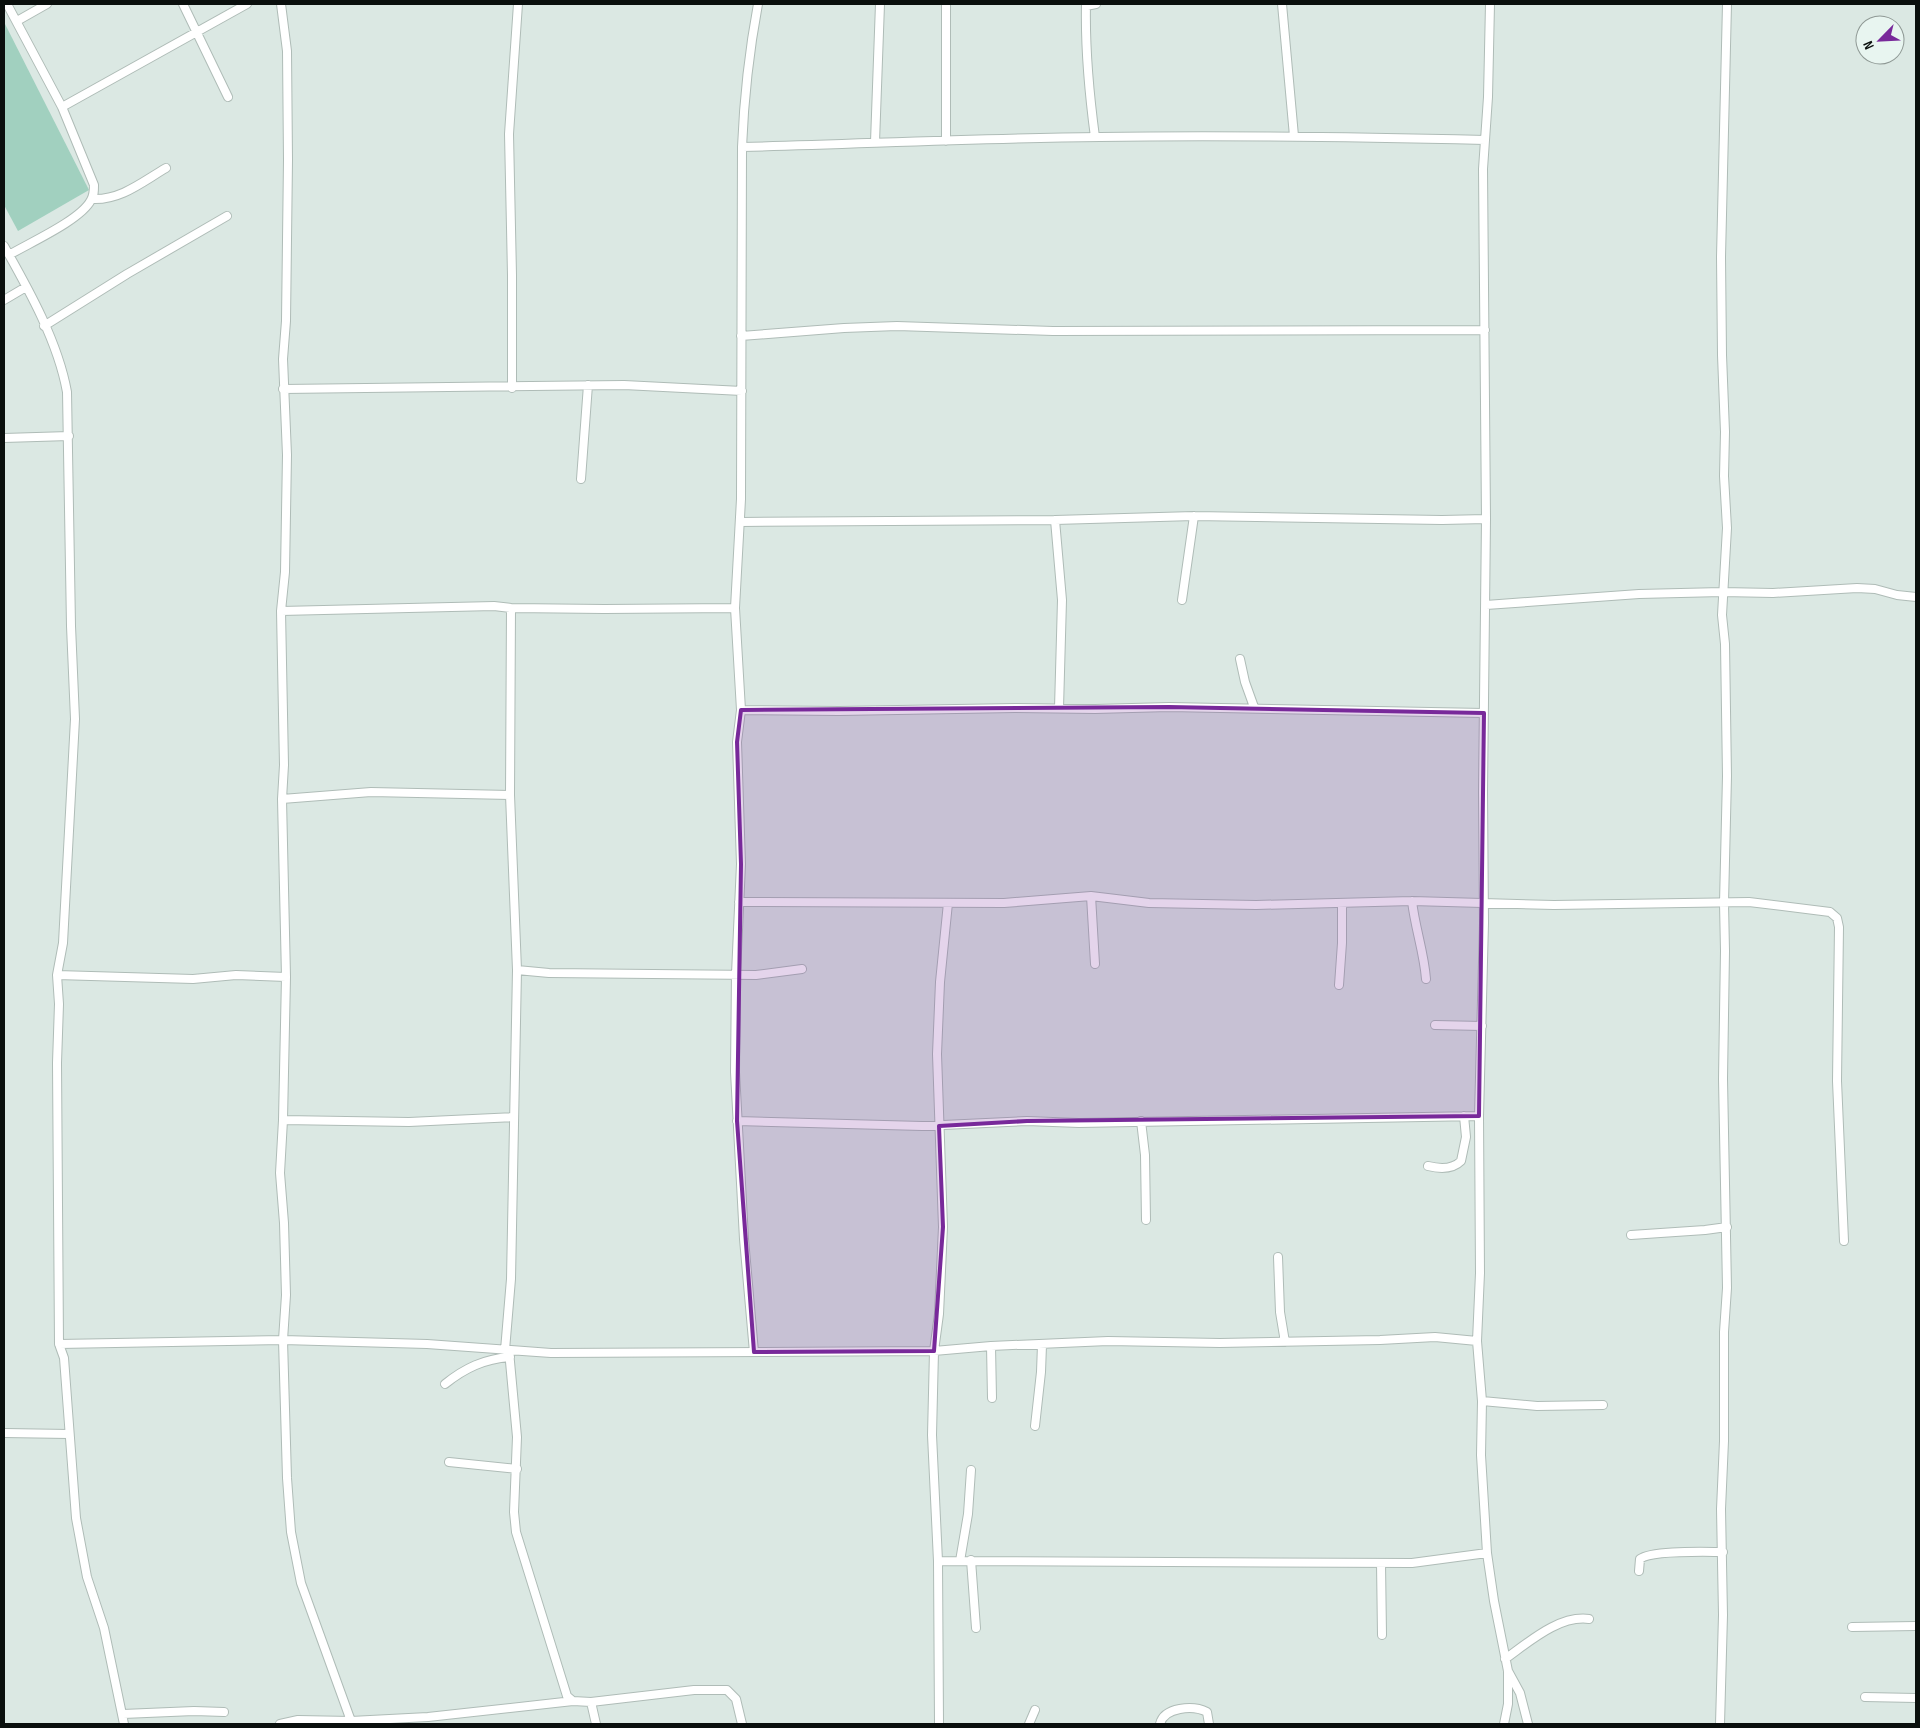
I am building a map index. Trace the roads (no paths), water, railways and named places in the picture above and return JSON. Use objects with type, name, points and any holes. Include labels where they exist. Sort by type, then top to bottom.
[{"type":"street","points":[[7,4],[62,107],[94,185],[92,199],[81,213],[9,255]]},
{"type":"street","points":[[17,21],[47,4]]},
{"type":"street","points":[[183,4],[228,97]]},
{"type":"street","points":[[62,107],[247,4]]},
{"type":"street","points":[[281,4],[287,51],[288,160],[286,321],[283,359],[287,455],[282,610],[284,765],[282,799],[286,976],[280,1173],[284,1223],[286,1295],[283,1340],[288,1514],[300,1583],[352,1720]]},
{"type":"street","points":[[512,388],[509,134],[518,4]]},
{"type":"street","points":[[754,1352],[744,1239],[737,1121],[736,974],[741,864],[737,742],[741,710],[735,608],[740,522],[742,391],[742,147],[749,49],[758,4]]},
{"type":"street","points":[[875,142],[880,4]]},
{"type":"street","points":[[946,4],[946,140]]},
{"type":"street","points":[[1095,137],[1087,79],[1085,45],[1086,5],[1096,4]]},
{"type":"street","points":[[1282,4],[1294,136]]},
{"type":"street","points":[[1490,4],[1483,238],[1486,605],[1482,1026],[1479,1116],[1480,1264],[1477,1341],[1482,1401],[1481,1455],[1487,1553],[1494,1601],[1508,1671],[1508,1704],[1504,1724]]},
{"type":"street","points":[[1720,1724],[1723,1615],[1721,1509],[1724,1441],[1727,1227],[1723,1079],[1727,776],[1722,592],[1727,528],[1724,476],[1725,432],[1721,257],[1727,4]]},
{"type":"street","points":[[742,147],[1095,137],[1294,136],[1485,140]]},
{"type":"street","points":[[92,199],[105,199],[131,190],[166,168]]},
{"type":"street","points":[[44,326],[127,274],[227,216]]},
{"type":"street","points":[[4,246],[44,326],[64,375],[67,392],[71,626],[75,719],[63,943],[57,975],[59,1004],[57,1073],[59,1344],[64,1358],[76,1518],[88,1576],[104,1628],[124,1724]]},
{"type":"street","points":[[4,300],[26,287]]},
{"type":"street","points":[[741,336],[835,328],[898,326],[1053,331],[1485,330]]},
{"type":"street","points":[[581,479],[588,385]]},
{"type":"street","points":[[283,389],[512,388],[624,385],[742,391]]},
{"type":"street","points":[[4,438],[68,436]]},
{"type":"street","points":[[740,522],[1054,520],[1194,516],[1486,519]]},
{"type":"street","points":[[1182,600],[1194,516]]},
{"type":"street","points":[[1054,520],[1062,600],[1059,708]]},
{"type":"street","points":[[1486,605],[1639,594],[1773,593],[1857,588],[1875,589],[1897,595],[1916,597]]},
{"type":"street","points":[[282,610],[494,606],[511,608],[604,609],[735,608]]},
{"type":"street","points":[[511,608],[510,795],[517,970],[508,1353],[517,1436],[514,1512],[519,1546],[567,1696],[573,1701]]},
{"type":"street","points":[[1240,659],[1245,682],[1254,707]]},
{"type":"street","points":[[741,710],[839,711],[1254,707],[1484,713]]},
{"type":"street","points":[[282,799],[371,792],[510,795]]},
{"type":"street","points":[[739,902],[1004,903],[1091,896],[1149,903],[1256,905],[1412,901],[1554,905],[1749,902],[1830,912],[1837,918],[1839,927],[1837,1080],[1844,1240]]},
{"type":"street","points":[[1091,896],[1095,964]]},
{"type":"street","points":[[1412,901],[1415,922],[1424,955],[1426,979]]},
{"type":"street","points":[[939,1724],[938,1560],[932,1435],[934,1352],[939,1314],[943,1227],[937,1054],[940,982],[948,903]]},
{"type":"street","points":[[1339,985],[1342,903]]},
{"type":"street","points":[[517,970],[549,973],[640,975],[736,974],[756,976],[802,969]]},
{"type":"street","points":[[57,975],[193,979],[236,975],[286,976]]},
{"type":"street","points":[[1435,1025],[1482,1026]]},
{"type":"street","points":[[1428,1166],[1447,1168],[1462,1161],[1466,1137],[1464,1116]]},
{"type":"street","points":[[737,1121],[939,1126],[1027,1121],[1079,1123],[1479,1116]]},
{"type":"street","points":[[283,1120],[409,1122],[513,1117]]},
{"type":"street","points":[[1141,1122],[1145,1154],[1146,1220]]},
{"type":"street","points":[[1631,1234],[1727,1227]]},
{"type":"street","points":[[1278,1257],[1280,1312],[1285,1342]]},
{"type":"street","points":[[59,1344],[283,1340],[427,1344],[508,1353],[551,1353],[934,1352],[991,1346],[1108,1341],[1220,1343],[1435,1337],[1477,1341]]},
{"type":"street","points":[[1035,1426],[1042,1345]]},
{"type":"street","points":[[991,1346],[992,1398]]},
{"type":"street","points":[[445,1384],[468,1367],[508,1353]]},
{"type":"street","points":[[1482,1401],[1537,1406],[1603,1405]]},
{"type":"street","points":[[4,1432],[69,1434]]},
{"type":"street","points":[[449,1462],[516,1469]]},
{"type":"street","points":[[960,1560],[968,1514],[971,1470]]},
{"type":"street","points":[[1639,1571],[1640,1559],[1646,1556],[1684,1552],[1723,1552]]},
{"type":"street","points":[[938,1560],[1412,1563],[1487,1553]]},
{"type":"street","points":[[971,1560],[976,1628]]},
{"type":"street","points":[[1381,1563],[1382,1635]]},
{"type":"street","points":[[1506,1659],[1561,1622],[1574,1619],[1589,1620]]},
{"type":"street","points":[[1852,1627],[1916,1626]]},
{"type":"street","points":[[1508,1671],[1520,1693],[1528,1724]]},
{"type":"street","points":[[280,1724],[298,1720],[429,1721],[573,1701],[591,1702],[694,1690],[727,1690],[736,1699],[742,1724]]},
{"type":"street","points":[[1865,1697],[1916,1698]]},
{"type":"street","points":[[591,1702],[596,1724]]},
{"type":"street","points":[[1160,1724],[1161,1718],[1172,1710],[1192,1709],[1207,1712],[1209,1724]]},
{"type":"street","points":[[1029,1724],[1035,1710]]},
{"type":"street","points":[[123,1714],[194,1711],[224,1712]]}]
